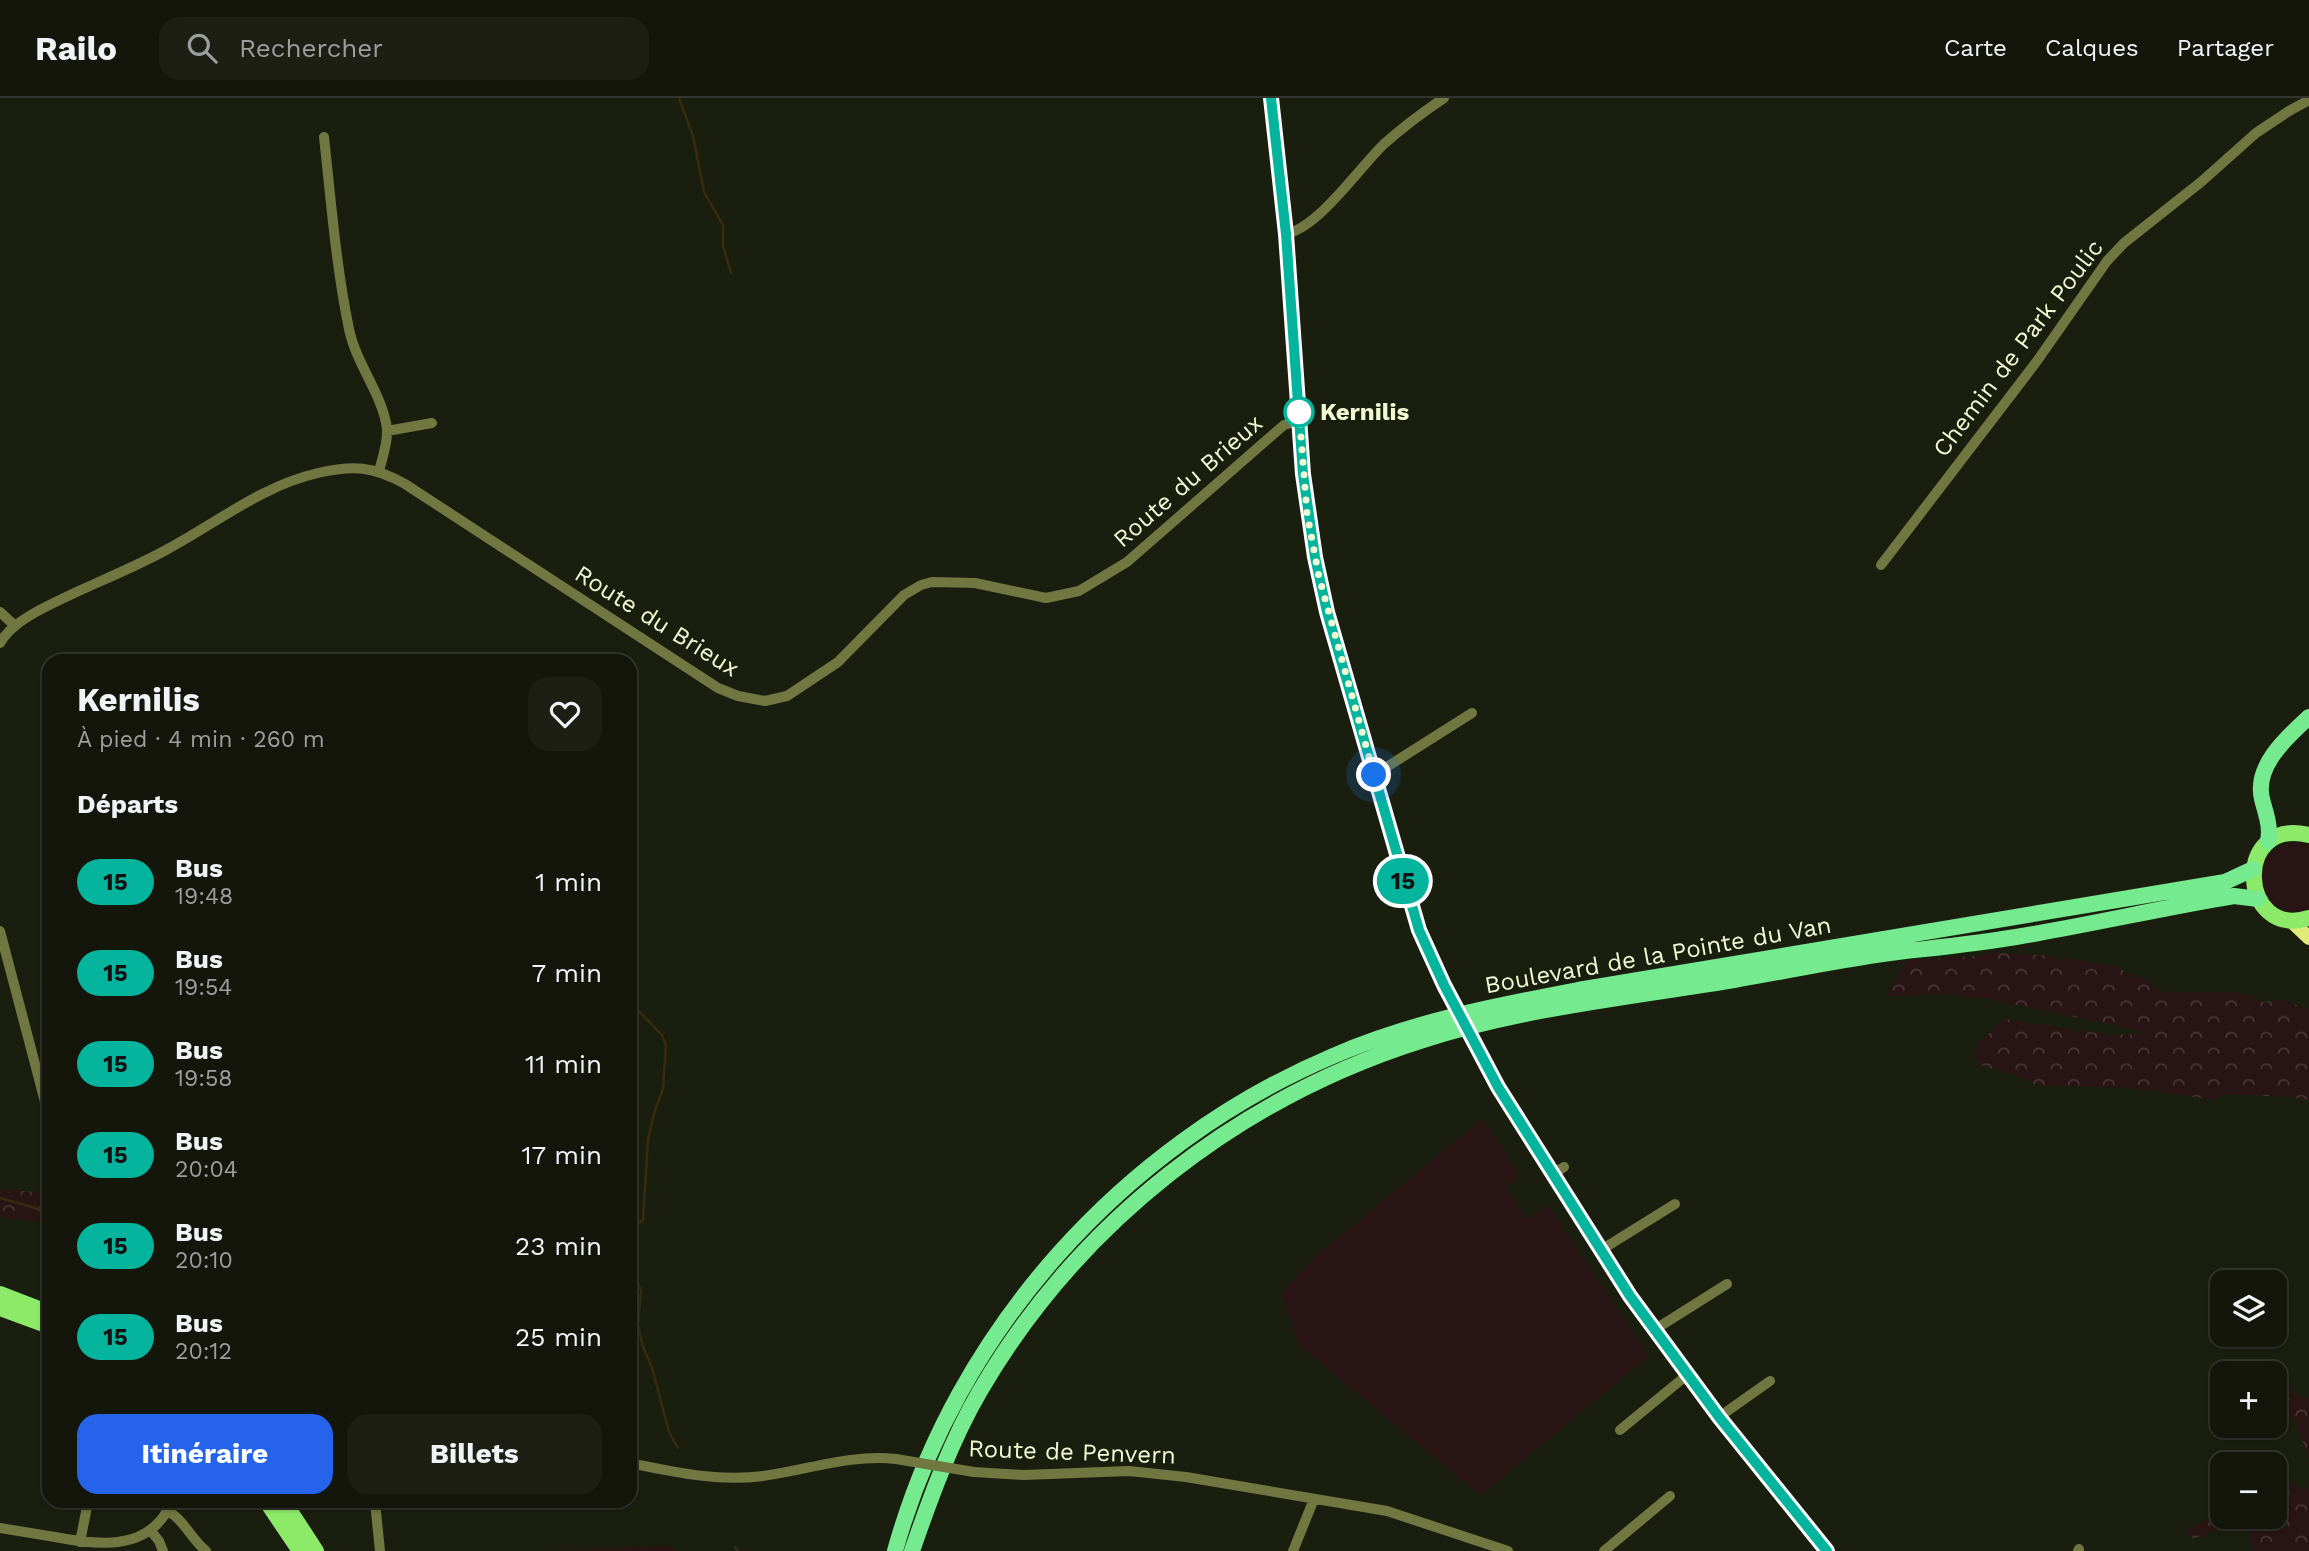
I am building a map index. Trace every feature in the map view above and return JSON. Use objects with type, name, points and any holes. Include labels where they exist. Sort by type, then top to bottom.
[{"type":"highway","points":[[2269,842],[2269,820],[2262,798],[2264,773],[2276,751],[2309,717]]},
{"type":"highway","name":"Boulevard de la Pointe du Van","points":[[895,1551],[925,1463],[971,1373],[1010,1315],[1058,1254],[1106,1204],[1175,1148],[1237,1105],[1300,1070],[1394,1033],[1489,1007],[2225,883],[2253,869]]},
{"type":"highway","name":"Boulevard de la Pointe du Van","points":[[912,1551],[933,1492],[980,1392],[1018,1332],[1070,1266],[1128,1208],[1194,1155],[1258,1112],[1322,1079],[1425,1039],[1536,1013],[1887,954],[2021,936],[2223,898],[2259,899]]},
{"type":"main road","points":[[2308,834],[2287,834],[2269,842],[2258,854],[2253,869],[2253,885],[2259,899],[2273,914],[2290,920],[2309,938]]},
{"type":"main road","points":[[2290,920],[2309,918]]},
{"type":"main road","points":[[0,1294],[42,1310]]},
{"type":"main road","points":[[0,1308],[42,1323]]},
{"type":"main road","points":[[271,1508],[300,1551]]},
{"type":"main road","points":[[288,1508],[316,1551]]},
{"type":"street","points":[[1271,98],[1286,234],[1307,513],[1319,577],[1414,916],[1444,985],[1479,1053],[1559,1171],[1601,1250],[1687,1375],[1827,1551]]},
{"type":"street","points":[[1286,234],[1296,231],[1317,215],[1383,145],[1444,98]]},
{"type":"street","name":"Chemin de Park Poulic","points":[[1881,565],[2037,361],[2107,261],[2124,243],[2201,182],[2256,133],[2309,100]]},
{"type":"street","points":[[324,137],[338,261],[349,329],[353,346],[373,388],[387,431],[379,471]]},
{"type":"street","name":"Route du Brieux","points":[[0,643],[8,627],[165,551],[273,488],[303,476],[354,467],[379,471],[405,484],[718,688],[738,696],[774,701],[798,691],[838,662],[891,607],[920,585],[932,582],[961,582],[996,586],[1046,598],[1066,595],[1087,587],[1127,562],[1284,425],[1300,420]]},
{"type":"street","points":[[387,431],[432,423]]},
{"type":"street","points":[[0,612],[8,627]]},
{"type":"street","points":[[1374,775],[1472,713]]},
{"type":"street","points":[[0,931],[42,1090]]},
{"type":"street","points":[[1601,1250],[1675,1204]]},
{"type":"street","points":[[1654,1330],[1727,1284]]},
{"type":"street","points":[[1620,1430],[1687,1375]]},
{"type":"street","points":[[1719,1417],[1770,1381]]},
{"type":"street","name":"Route de Penvern","points":[[637,1464],[676,1472],[740,1477],[771,1475],[874,1457],[896,1458],[974,1472],[1024,1475],[1141,1472],[1186,1477],[1387,1511],[1508,1551]]},
{"type":"street","points":[[1604,1551],[1670,1496]]},
{"type":"street","points":[[1293,1551],[1314,1499]]},
{"type":"street","points":[[80,1542],[87,1508]]},
{"type":"street","points":[[0,1528],[101,1546],[127,1544],[151,1531],[166,1508]]},
{"type":"street","points":[[169,1508],[195,1542],[206,1551]]},
{"type":"street","points":[[375,1508],[380,1551]]},
{"type":"street","points":[[151,1531],[163,1551]]},
{"type":"green space","points":[[2301,843],[2309,845],[2309,909],[2291,912],[2278,907],[2268,896],[2263,883],[2263,868],[2269,855],[2281,846]]},
{"type":"green space","points":[[1990,952],[2040,955],[2117,966],[2126,973],[2148,981],[2162,992],[2247,994],[2263,1002],[2281,1000],[2309,1009],[2309,1100],[2224,1094],[2214,1100],[2131,1088],[2036,1085],[2012,1074],[1980,1065],[1975,1055],[1977,1045],[2004,1019],[2110,1035],[2137,1034],[2137,1030],[1988,999],[1944,994],[1886,996],[1907,960],[1977,956]]},
{"type":"green space","points":[[1483,1118],[1520,1176],[1506,1187],[1527,1219],[1548,1206],[1649,1356],[1480,1495],[1300,1346],[1281,1293],[1320,1252]]},
{"type":"green space","points":[[0,1189],[42,1192],[42,1222],[0,1217]]},
{"type":"green space","points":[[2287,1383],[2298,1397],[2309,1398],[2309,1458],[2294,1419],[2287,1412]]},
{"type":"green space","points":[[2287,1481],[2302,1490],[2309,1488],[2309,1551],[2254,1551],[2248,1529],[2287,1529]]},
{"type":"green space","points":[[2210,1518],[2210,1529],[2218,1529],[2193,1539],[2185,1529]]},
{"type":"green space","points":[[673,1546],[675,1551],[543,1550]]},
{"type":"waterway","points":[[679,98],[693,136],[704,192],[723,225],[723,246],[731,273]]},
{"type":"waterway","points":[[637,1009],[662,1035],[666,1046],[663,1089],[648,1139],[643,1220],[637,1225]]},
{"type":"waterway","points":[[0,1198],[42,1210]]},
{"type":"waterway","points":[[637,1279],[641,1291],[638,1324],[642,1344],[652,1368],[669,1432],[678,1448]]},
{"type":"waterway","points":[[735,1547],[738,1551]]},
{"type":"bus line","name":"15","points":[[1271,98],[1286,234],[1307,513],[1327,612],[1419,930],[1444,985],[1498,1087],[1630,1296],[1719,1417],[1827,1551]]},
{"type":"place","name":"Kernilis","points":[[1299,412]]},
{"type":"route","points":[[1299,412],[1307,513],[1319,577],[1374,775]]}]
